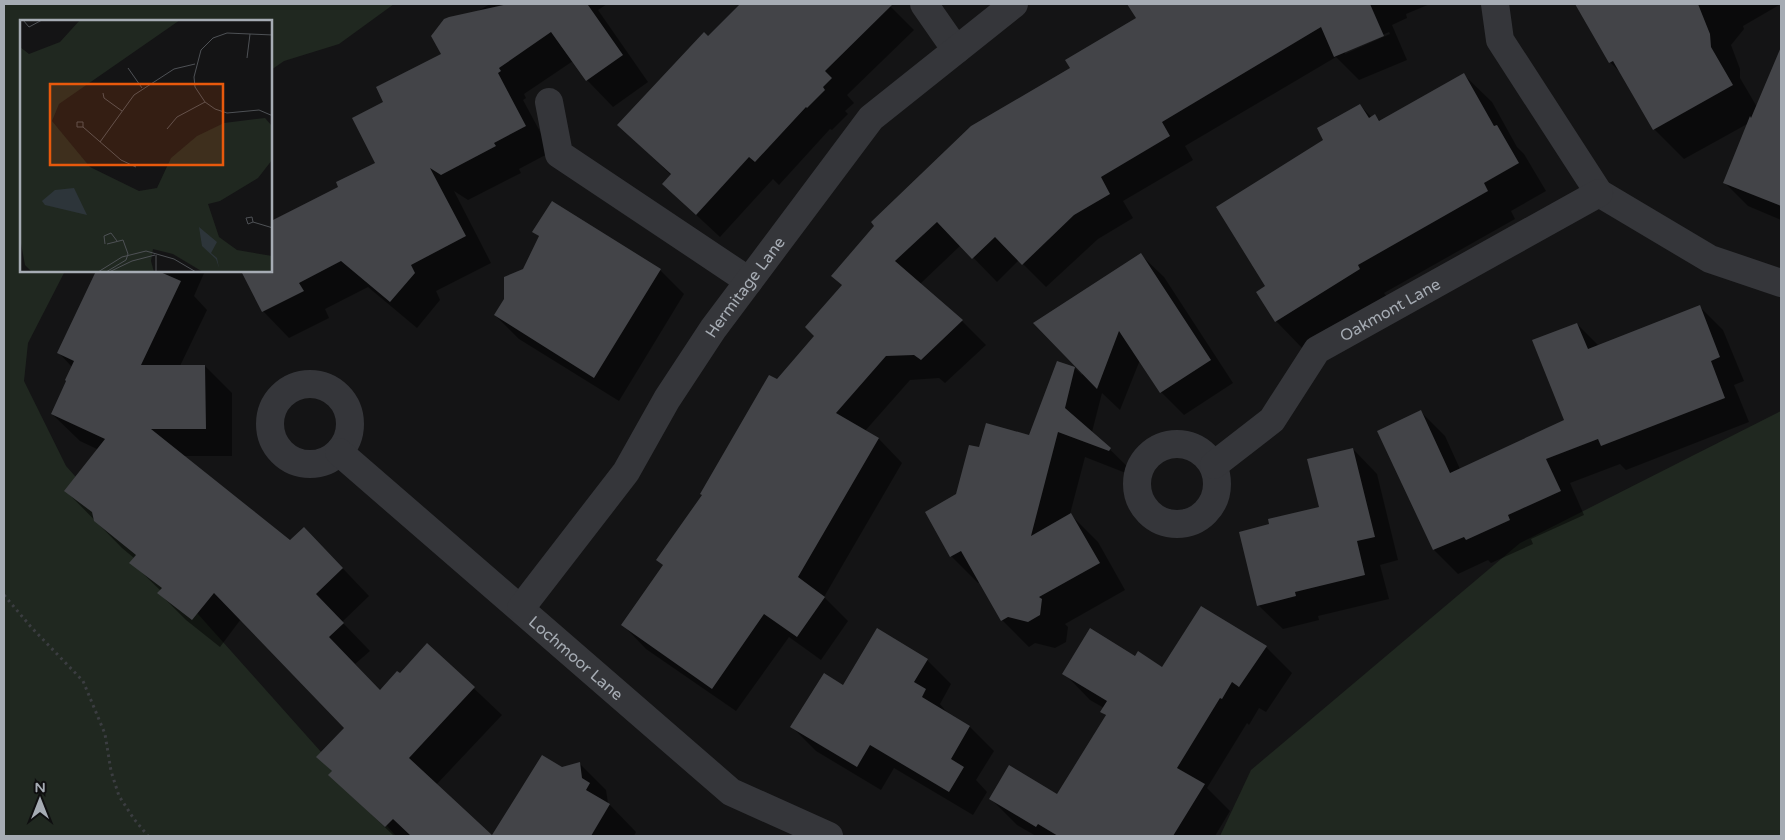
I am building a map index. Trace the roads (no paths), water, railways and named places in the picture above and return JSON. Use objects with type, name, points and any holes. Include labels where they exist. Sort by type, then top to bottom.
[{"type":"street","points":[[924,4],[956,50]]},
{"type":"street","name":"Hermitage Lane","points":[[521,608],[626,472],[666,399],[713,330],[871,118],[1014,4]]},
{"type":"street","points":[[1495,4],[1500,40],[1600,193],[1710,260],[1781,283]]},
{"type":"street","points":[[549,102],[559,154],[749,281]]},
{"type":"street","name":"Oakmont Lane","points":[[1214,465],[1272,420],[1317,350],[1600,193]]},
{"type":"street","name":"Lochmoor Lane","points":[[339,452],[731,792],[829,836]]}]
